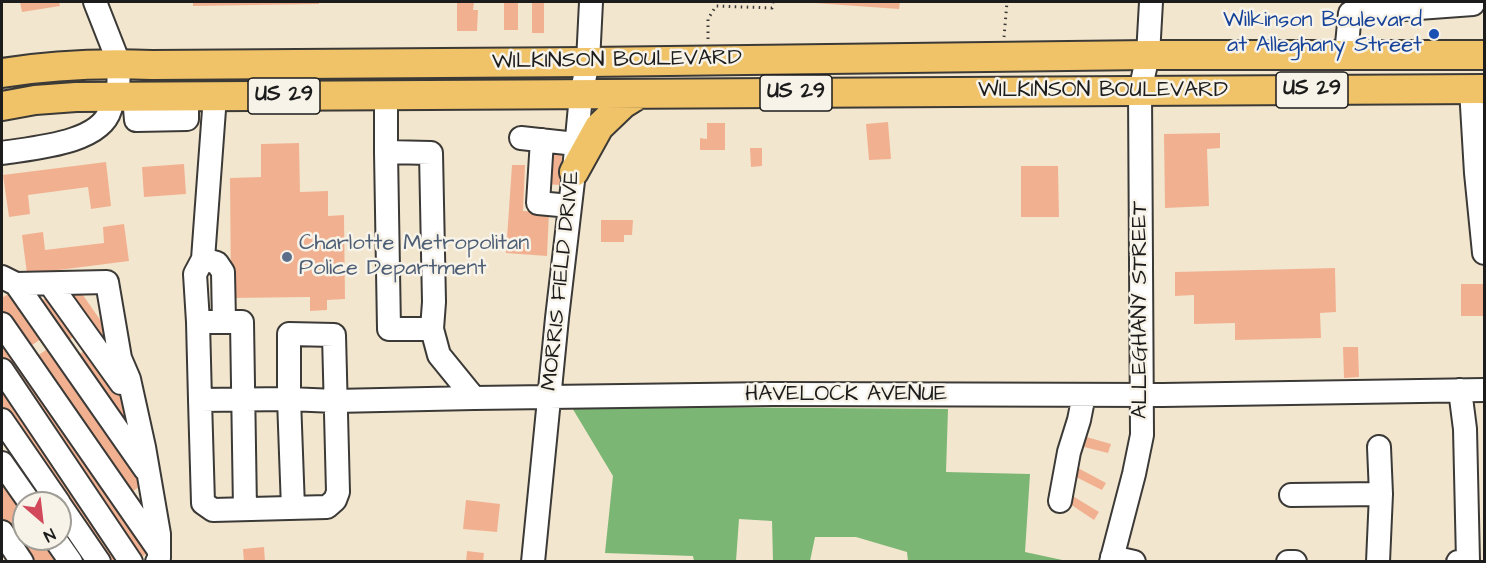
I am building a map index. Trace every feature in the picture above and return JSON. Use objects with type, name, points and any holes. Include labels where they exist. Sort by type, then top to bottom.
[{"type":"main road","name":"WILKINSON BOULEVARD","points":[[2,73],[75,64],[119,63],[588,62],[1148,55],[1485,55]]},
{"type":"main road","name":"WILKINSON BOULEVARD","points":[[2,106],[34,100],[121,96],[1478,89]]},
{"type":"main road","points":[[574,172],[599,127],[623,104],[639,94]]},
{"type":"street","points":[[2,153],[72,141],[90,133],[105,119],[121,96],[119,63],[95,2]]},
{"type":"street","name":"MORRIS FIELD DRIVE","points":[[533,561],[581,94],[588,62],[591,2]]},
{"type":"street","name":"ALLEGHANY STREET","points":[[1119,560],[1142,435],[1140,91],[1148,55],[1151,2]]},
{"type":"street","points":[[1346,55],[1350,13],[1473,4],[1473,2]]},
{"type":"street","points":[[1478,89],[1485,253]]},
{"type":"street","points":[[386,94],[389,329],[432,329]]},
{"type":"street","points":[[215,96],[203,259],[195,274],[203,503],[213,510],[245,509],[293,508],[327,507],[335,500],[338,492],[334,335],[290,334],[289,399],[293,508]]},
{"type":"street","points":[[570,206],[538,203],[532,139],[576,144]]},
{"type":"street","points":[[386,152],[431,153],[434,302],[432,329],[439,355],[474,398]]},
{"type":"street","points":[[203,259],[217,263],[223,272],[224,322]]},
{"type":"street","points":[[9,281],[50,284],[107,282],[120,358],[129,379],[149,475],[159,534],[158,556]]},
{"type":"street","points":[[9,281],[149,475]]},
{"type":"street","points":[[50,284],[134,401]]},
{"type":"street","points":[[198,322],[242,322],[245,509]]},
{"type":"street","points":[[2,324],[158,556]]},
{"type":"street","points":[[2,370],[131,561]]},
{"type":"street","points":[[1458,561],[1468,561],[1465,429],[1460,390]]},
{"type":"street","name":"HAVELOCK AVENUE","points":[[200,400],[335,401],[773,394],[1162,395],[1485,390]]},
{"type":"street","points":[[1060,501],[1069,452],[1084,395]]},
{"type":"street","points":[[2,420],[50,491]]},
{"type":"street","points":[[1378,561],[1381,494],[1379,447]]},
{"type":"street","points":[[2,463],[22,491]]},
{"type":"street","points":[[1291,495],[1381,494]]},
{"type":"street","points":[[72,523],[99,561]]},
{"type":"street","points":[[2,532],[22,561]]},
{"type":"street","points":[[1288,561],[1295,561]]},
{"type":"path","points":[[708,44],[708,19],[716,6],[772,8],[773,2]]},
{"type":"path","points":[[1004,42],[1006,2]]},
{"type":"green space","points":[[571,406],[948,409],[946,472],[1030,474],[1025,552],[1067,561],[908,561],[907,552],[856,537],[815,537],[810,561],[773,561],[772,521],[739,519],[736,561],[694,561],[693,556],[605,553],[613,476]]},
{"type":"building","points":[[20,2],[59,2],[60,6],[22,12]]},
{"type":"building","points":[[193,2],[319,2],[319,4],[193,6]]},
{"type":"building","points":[[457,2],[474,2],[473,10],[478,10],[477,31],[457,31]]},
{"type":"building","points":[[504,2],[518,2],[518,30],[504,30]]},
{"type":"building","points":[[532,2],[544,2],[544,33],[532,33]]},
{"type":"building","points":[[814,2],[900,2],[899,9]]},
{"type":"building","points":[[888,122],[891,159],[869,160],[866,124]]},
{"type":"building","points":[[707,123],[725,123],[725,150],[700,150],[700,138],[707,139]]},
{"type":"building","points":[[1220,133],[1220,148],[1207,149],[1209,206],[1165,208],[1164,134]]},
{"type":"building","name":"Charlotte Metropolitan Police Department","points":[[299,143],[300,192],[328,191],[328,216],[344,215],[345,299],[327,300],[327,310],[310,311],[310,297],[231,298],[230,178],[261,177],[261,144]]},
{"type":"building","points":[[750,148],[762,148],[762,166],[751,167]]},
{"type":"building","points":[[545,153],[562,155],[560,185],[543,184]]},
{"type":"building","points":[[106,162],[111,206],[91,209],[88,187],[28,195],[30,214],[9,217],[3,175]]},
{"type":"building","points":[[184,164],[186,194],[144,197],[142,167]]},
{"type":"building","points":[[512,165],[525,165],[523,211],[549,212],[547,256],[506,253]]},
{"type":"building","points":[[1021,166],[1058,166],[1059,217],[1021,217]]},
{"type":"building","points":[[601,220],[633,220],[632,235],[624,235],[624,242],[601,242]]},
{"type":"building","points":[[124,224],[129,261],[27,274],[22,235],[43,232],[45,250],[104,243],[103,227]]},
{"type":"building","points":[[1335,268],[1336,312],[1320,313],[1321,338],[1235,340],[1235,323],[1194,324],[1194,295],[1175,296],[1175,272]]},
{"type":"building","points":[[1461,284],[1484,284],[1484,316],[1461,316]]},
{"type":"building","points":[[78,288],[110,334],[98,342],[65,297]]},
{"type":"building","points":[[13,291],[44,337],[26,349],[2,313],[2,298]]},
{"type":"building","points":[[50,295],[76,335],[63,344],[37,304]]},
{"type":"building","points":[[2,334],[150,551],[138,560],[2,360]]},
{"type":"building","points":[[52,346],[145,483],[127,495],[34,358]]},
{"type":"building","points":[[90,347],[136,415],[120,426],[75,357]]},
{"type":"building","points":[[1343,347],[1358,347],[1359,377],[1344,378]]},
{"type":"building","points":[[2,381],[122,562],[104,562],[72,514],[72,491],[57,491],[2,408]]},
{"type":"building","points":[[1083,436],[1111,444],[1108,453],[1080,446]]},
{"type":"building","points":[[1078,468],[1106,483],[1102,490],[1074,476]]},
{"type":"building","points":[[2,482],[12,497],[12,536],[2,521]]},
{"type":"building","points":[[1071,495],[1099,512],[1094,520],[1067,502]]},
{"type":"building","points":[[466,500],[500,504],[497,532],[463,529]]},
{"type":"building","points":[[264,547],[265,562],[244,562],[243,549]]},
{"type":"building","points":[[22,551],[49,551],[56,562],[29,562]]},
{"type":"building","points":[[467,551],[484,553],[483,562],[466,562]]},
{"type":"place","name":"Wilkinson Boulevard at Alleghany Street","points":[[1434,34]]},
{"type":"place","name":"Charlotte Metropolitan Police Department","points":[[287,257]]}]
